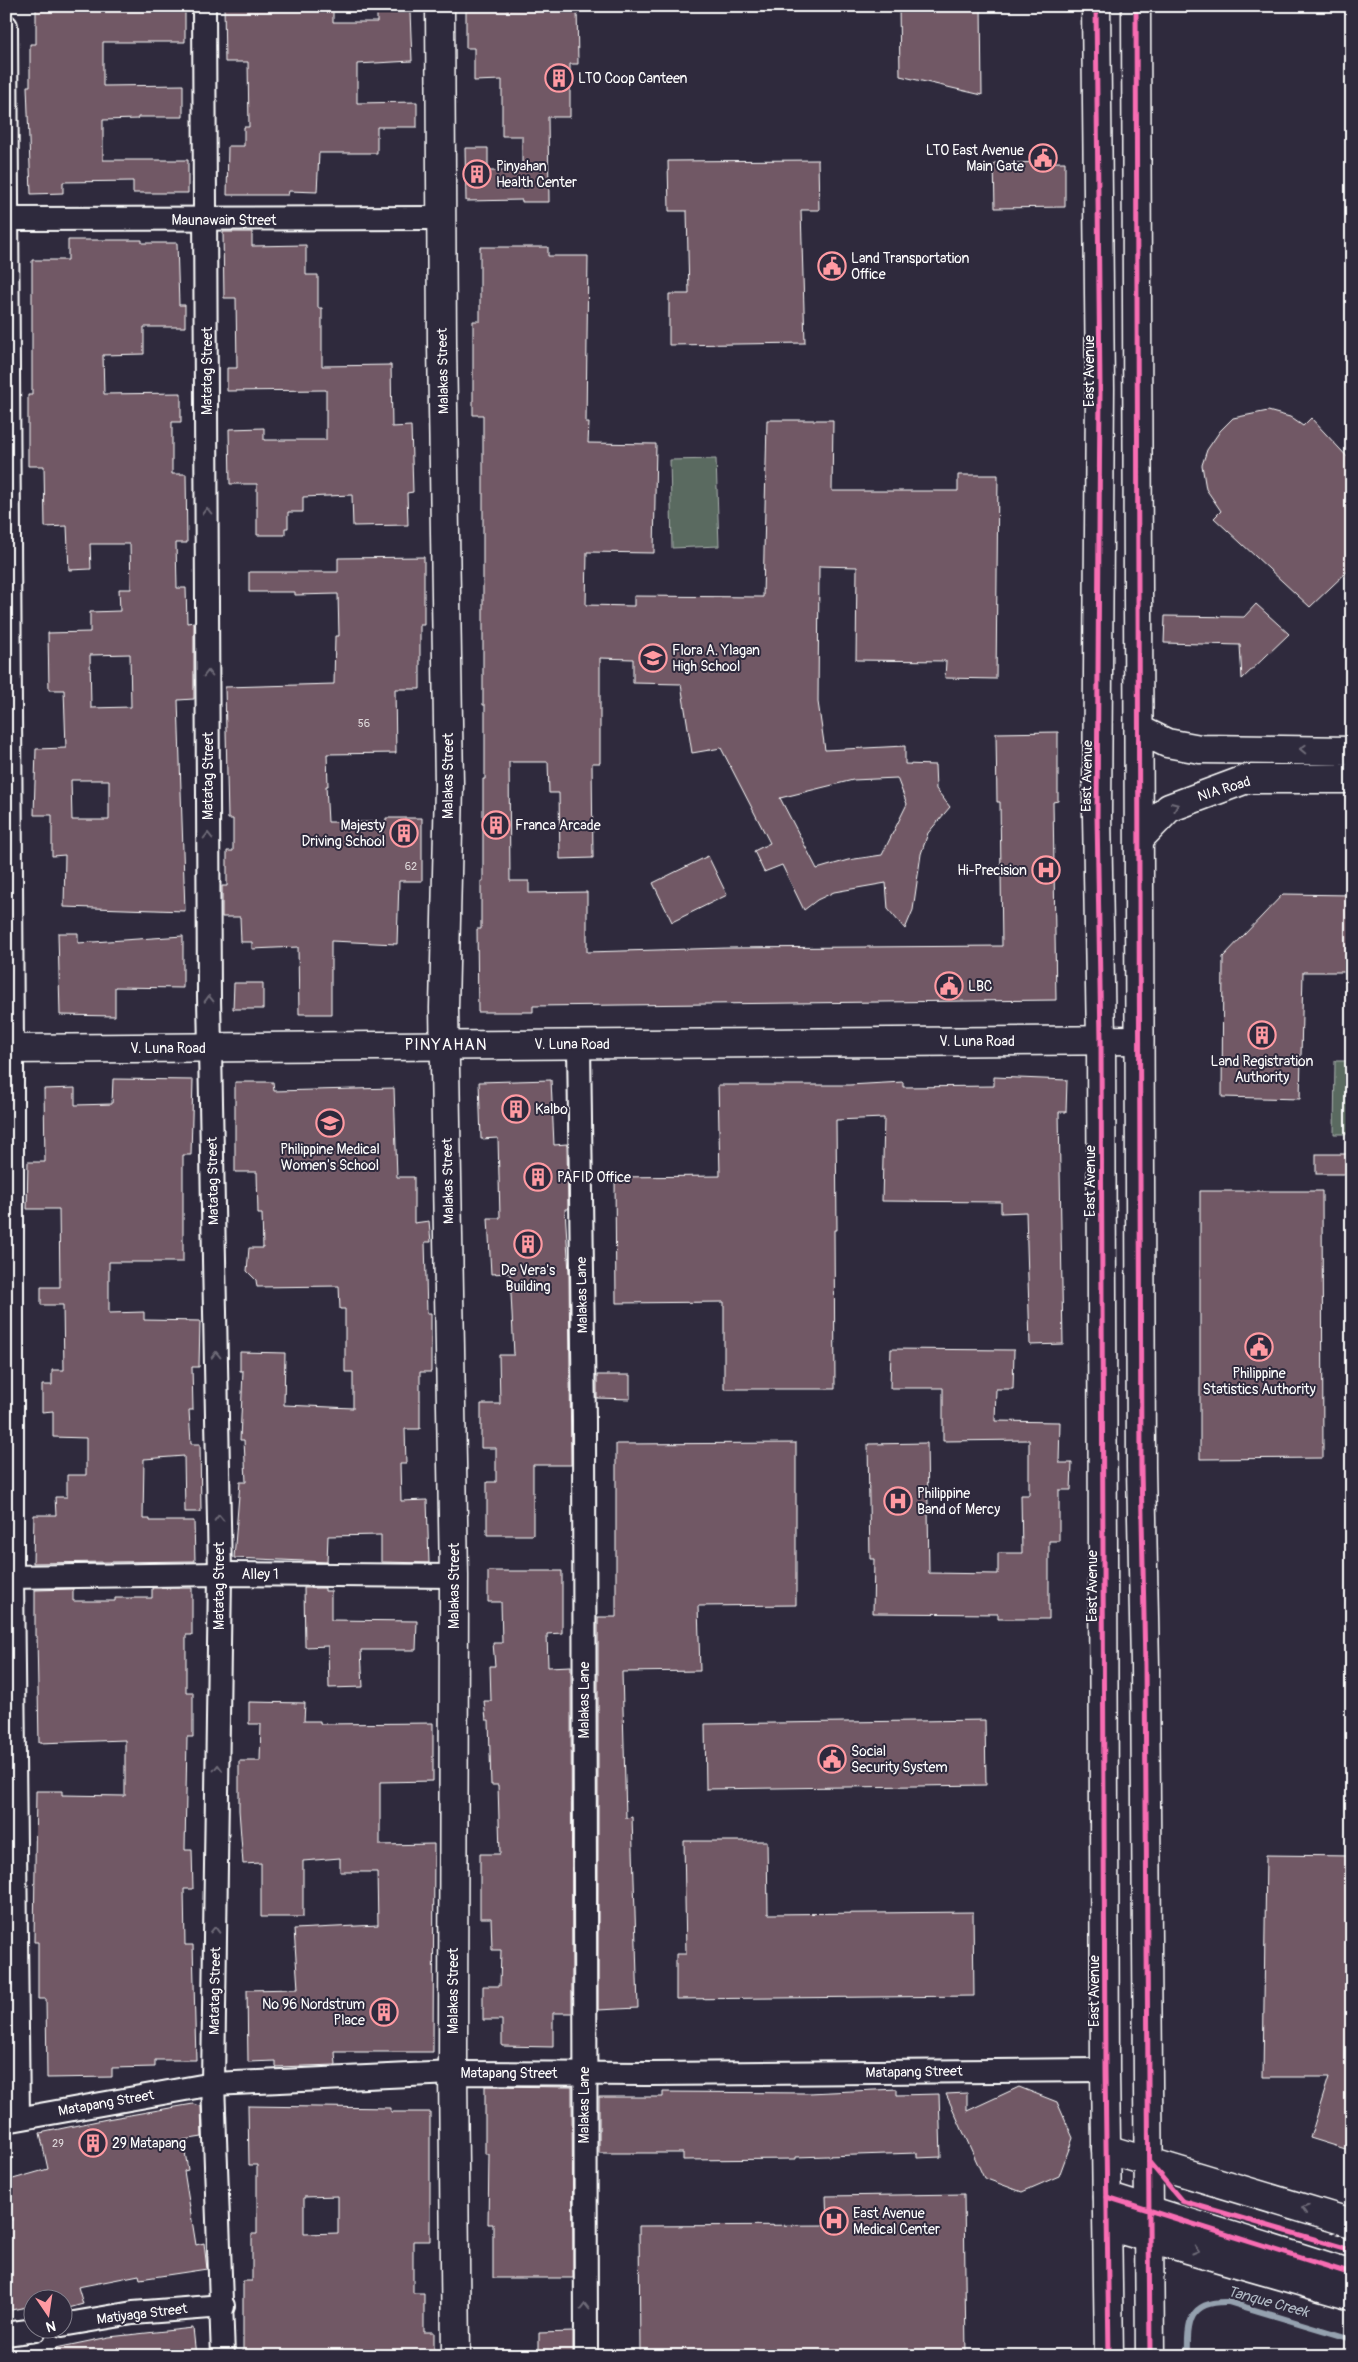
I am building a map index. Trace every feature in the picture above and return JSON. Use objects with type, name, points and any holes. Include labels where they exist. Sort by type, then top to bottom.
[{"type":"main road","name":"Malakas Street","points":[[440,6],[449,785],[444,1008],[454,1576],[453,2073],[456,2356]]},
{"type":"main road","name":"East Avenue","points":[[1096,6],[1100,388],[1097,816],[1101,1040],[1105,2070],[1109,2356]]},
{"type":"main road","points":[[1136,6],[1140,730],[1139,1040],[1150,2356]]},
{"type":"main road","points":[[1140,730],[1167,743],[1200,749],[1352,751]]},
{"type":"main road","name":"NIA Road","points":[[1140,838],[1169,808],[1247,780],[1352,779]]},
{"type":"main road","name":"V. Luna Road","points":[[9,1048],[1139,1040]]},
{"type":"main road","points":[[1106,2149],[1352,2223]]},
{"type":"main road","points":[[1107,2198],[1149,2209],[1352,2274]]},
{"type":"main road","points":[[1108,2226],[1352,2296]]},
{"type":"street","name":"Matatag Street","points":[[204,6],[208,997],[211,1048],[220,1574],[213,2084],[223,2306],[223,2356]]},
{"type":"street","points":[[6,26],[12,2120]]},
{"type":"street","name":"Maunawain Street","points":[[7,219],[441,218]]},
{"type":"street","name":"Malakas Lane","points":[[579,1044],[584,1421],[586,2356]]},
{"type":"street","name":"Alley 1","points":[[9,1577],[220,1574],[454,1576]]},
{"type":"street","name":"Matapang Street","points":[[12,2120],[213,2084],[453,2073],[584,2072],[659,2074],[1105,2070]]},
{"type":"street","name":"Matiyaga Street","points":[[72,2323],[134,2313],[223,2306]]},
{"type":"street","points":[[6,2334],[22,2332]]},
{"type":"green space","points":[[716,459],[719,546],[672,548],[670,460]]},
{"type":"green space","points":[[1335,1061],[1352,1061],[1352,1134],[1334,1134]]},
{"type":"building","points":[[73,6],[73,8],[185,8],[185,42],[103,42],[103,86],[183,85],[183,117],[138,117],[138,119],[103,120],[103,160],[188,160],[188,193],[133,193],[133,181],[63,182],[63,193],[31,194],[27,86],[30,86],[30,44],[36,44],[36,7]]},
{"type":"building","points":[[224,6],[333,6],[333,22],[377,22],[377,13],[410,12],[412,61],[357,64],[357,103],[417,102],[417,127],[377,127],[377,153],[319,153],[317,192],[289,191],[288,195],[227,195],[228,146],[244,146],[244,127],[249,127],[248,62],[225,62]]},
{"type":"building","points":[[548,6],[577,6],[578,64],[570,64],[570,117],[548,117],[549,202],[522,202],[522,200],[466,201],[465,148],[488,148],[488,171],[522,171],[522,136],[502,136],[502,80],[474,81],[474,48],[466,48],[466,10],[548,8]]},
{"type":"building","points":[[899,6],[981,6],[982,95],[900,76]]},
{"type":"building","points":[[818,160],[819,210],[801,210],[805,343],[669,345],[669,294],[689,294],[687,211],[669,211],[668,161]]},
{"type":"building","points":[[1065,162],[1065,207],[995,208],[994,163]]},
{"type":"building","points":[[223,232],[252,232],[252,246],[306,245],[306,275],[318,275],[318,308],[322,308],[322,366],[391,365],[392,427],[411,426],[413,492],[407,493],[408,525],[353,526],[352,495],[303,497],[303,512],[288,512],[288,528],[285,528],[285,535],[257,535],[257,484],[230,484],[229,429],[264,428],[264,440],[326,440],[326,390],[227,391],[227,368],[237,368],[236,298],[224,298]]},
{"type":"building","points":[[68,240],[142,240],[142,243],[177,243],[179,305],[185,305],[185,327],[144,327],[144,354],[103,355],[104,394],[181,393],[181,422],[172,422],[172,474],[186,474],[187,543],[176,543],[177,588],[186,588],[187,623],[194,622],[194,699],[178,700],[185,911],[64,907],[65,855],[52,856],[52,815],[34,815],[36,749],[66,748],[64,690],[49,690],[48,633],[90,632],[90,612],[120,611],[119,589],[131,589],[130,544],[90,544],[91,569],[69,570],[67,526],[45,527],[44,466],[28,466],[28,395],[32,395],[32,260],[68,260]],"holes":[[[130,654],[131,707],[91,708],[90,655]],[[71,780],[109,780],[109,820],[72,820]]]},
{"type":"building","points":[[480,247],[548,247],[548,256],[588,256],[586,423],[589,423],[588,443],[656,444],[654,553],[587,552],[586,605],[634,606],[634,596],[763,597],[767,420],[833,420],[832,491],[958,491],[958,475],[998,475],[996,679],[945,678],[946,661],[856,660],[857,567],[819,566],[818,702],[825,750],[905,746],[905,764],[935,765],[936,789],[950,807],[928,833],[921,854],[913,910],[905,929],[888,909],[886,883],[834,892],[817,900],[804,910],[782,865],[764,872],[754,851],[770,843],[721,748],[692,753],[681,684],[633,683],[633,659],[600,658],[600,763],[592,763],[593,858],[560,859],[559,793],[549,793],[548,762],[509,762],[510,881],[529,881],[529,893],[587,892],[587,952],[727,948],[1002,946],[1000,802],[997,802],[996,733],[1058,732],[1058,801],[1053,802],[1056,1000],[533,1006],[533,1012],[478,1012],[477,929],[481,929],[483,779],[485,779],[485,705],[483,705],[483,415],[473,415],[473,321],[480,321]],"holes":[[[897,778],[907,804],[882,855],[848,860],[817,869],[780,798],[853,780]]]},
{"type":"building","points":[[1268,411],[1290,417],[1303,426],[1311,418],[1352,462],[1352,567],[1310,607],[1214,518],[1221,511],[1206,489],[1202,465],[1207,450],[1220,431],[1233,418]]},
{"type":"building","points":[[424,557],[424,625],[420,625],[420,689],[395,689],[396,753],[327,754],[328,786],[326,786],[328,822],[386,822],[386,818],[422,818],[422,881],[399,881],[397,944],[331,941],[331,1014],[299,1014],[298,947],[252,949],[252,942],[241,942],[240,917],[222,917],[222,886],[227,886],[227,851],[233,851],[233,819],[228,819],[225,687],[334,684],[335,636],[339,636],[338,594],[295,595],[295,592],[249,592],[249,572],[338,572],[338,558]]},
{"type":"building","points":[[1256,604],[1289,634],[1242,679],[1240,645],[1164,643],[1165,616],[1244,617]]},
{"type":"building","points":[[708,856],[727,895],[672,922],[653,883]]},
{"type":"building","name":"Land Registration Authority","points":[[1283,894],[1352,895],[1352,972],[1303,972],[1300,1099],[1222,1097],[1223,957]]},
{"type":"building","points":[[58,933],[78,933],[78,943],[183,936],[183,988],[115,987],[115,1016],[60,1015]]},
{"type":"building","points":[[234,983],[263,983],[263,1009],[233,1009]]},
{"type":"building","points":[[994,1077],[1067,1080],[1066,1112],[1059,1112],[1063,1344],[1030,1345],[1026,1212],[1001,1213],[1001,1202],[882,1201],[884,1118],[836,1120],[837,1230],[834,1230],[835,1389],[724,1389],[724,1302],[616,1303],[615,1177],[720,1176],[718,1085],[849,1085],[903,1082],[903,1087],[994,1086]]},
{"type":"building","points":[[113,1079],[193,1080],[191,1155],[183,1155],[183,1262],[109,1262],[109,1313],[144,1312],[144,1320],[200,1321],[199,1367],[192,1367],[193,1410],[189,1410],[191,1444],[200,1444],[201,1512],[185,1512],[184,1456],[144,1459],[143,1519],[150,1519],[150,1521],[194,1521],[195,1561],[33,1563],[34,1515],[56,1515],[55,1497],[67,1497],[67,1475],[86,1475],[86,1438],[53,1437],[53,1411],[42,1412],[42,1385],[52,1385],[52,1370],[64,1370],[63,1305],[41,1305],[41,1287],[60,1287],[59,1209],[27,1209],[28,1162],[45,1162],[44,1089],[75,1088],[75,1105],[112,1104]]},
{"type":"building","points":[[551,1080],[554,1145],[567,1144],[568,1209],[565,1209],[569,1273],[571,1465],[533,1465],[533,1535],[487,1535],[487,1482],[496,1482],[496,1448],[481,1448],[481,1404],[500,1404],[499,1355],[514,1355],[510,1273],[491,1274],[488,1218],[500,1218],[498,1138],[481,1139],[479,1082]]},
{"type":"building","points":[[235,1082],[273,1082],[274,1091],[394,1088],[397,1177],[414,1177],[414,1223],[429,1221],[431,1242],[425,1242],[427,1313],[431,1313],[431,1372],[420,1372],[420,1429],[405,1429],[406,1464],[400,1464],[401,1501],[427,1500],[429,1563],[381,1562],[381,1535],[328,1536],[327,1562],[234,1558],[240,1482],[246,1482],[244,1440],[240,1440],[243,1371],[240,1371],[240,1352],[285,1353],[284,1405],[353,1408],[353,1372],[345,1372],[345,1309],[340,1309],[339,1286],[257,1287],[256,1280],[247,1271],[249,1248],[263,1248],[262,1214],[258,1214],[257,1172],[235,1172]]},
{"type":"building","points":[[1316,1154],[1352,1154],[1352,1174],[1316,1174]]},
{"type":"building","points":[[1200,1191],[1322,1191],[1323,1458],[1200,1459]]},
{"type":"building","points":[[891,1349],[1014,1350],[1013,1389],[996,1389],[995,1421],[1060,1422],[1059,1463],[1072,1463],[1071,1490],[1059,1490],[1059,1541],[1049,1541],[1049,1619],[998,1619],[998,1614],[873,1613],[874,1559],[870,1559],[868,1444],[927,1443],[929,1573],[998,1574],[998,1553],[1022,1553],[1021,1495],[1029,1495],[1029,1440],[943,1441],[943,1388],[890,1388]]},
{"type":"building","points":[[597,1375],[630,1375],[630,1399],[597,1398]]},
{"type":"building","points":[[796,1443],[796,1605],[698,1606],[700,1671],[622,1672],[626,1818],[632,1817],[638,2008],[598,2010],[598,1617],[616,1617],[616,1444]]},
{"type":"building","points":[[488,1571],[562,1571],[562,1633],[547,1634],[548,1667],[571,1666],[572,2013],[553,2013],[553,2047],[502,2046],[502,2020],[483,2020],[483,1986],[500,1986],[501,1950],[492,1950],[491,1918],[480,1918],[480,1854],[500,1854],[498,1785],[491,1785],[489,1720],[486,1720],[484,1701],[491,1701],[490,1666],[495,1666],[493,1643],[502,1643],[501,1602],[488,1602]]},
{"type":"building","points":[[152,1588],[192,1588],[192,1635],[186,1635],[186,1692],[193,1692],[193,1737],[187,1737],[185,1850],[192,1850],[193,1889],[184,1889],[185,1945],[193,1945],[196,2060],[155,2060],[155,2067],[112,2068],[112,2077],[47,2078],[46,1999],[38,1999],[38,1942],[34,1942],[36,1791],[62,1791],[62,1795],[125,1796],[125,1740],[39,1743],[35,1590],[73,1589],[73,1601],[115,1601],[115,1598],[152,1598]]},
{"type":"building","points":[[304,1588],[325,1588],[325,1591],[331,1591],[331,1620],[417,1621],[416,1650],[361,1650],[363,1687],[329,1688],[328,1646],[305,1647]]},
{"type":"building","points":[[249,1702],[305,1703],[304,1721],[320,1721],[320,1724],[433,1723],[433,1781],[380,1782],[380,1845],[434,1844],[433,2052],[335,2052],[336,2065],[276,2067],[276,2061],[248,2062],[247,1990],[298,1989],[294,1929],[378,1925],[377,1872],[340,1872],[340,1858],[303,1861],[303,1917],[261,1917],[261,1863],[243,1864],[239,1810],[239,1761],[260,1761],[261,1724],[249,1724]]},
{"type":"building","points":[[985,1720],[986,1785],[706,1789],[705,1724]]},
{"type":"building","points":[[684,1841],[767,1841],[768,1914],[973,1912],[974,1996],[676,1999],[676,1954],[686,1954]]},
{"type":"building","points":[[1266,1855],[1352,1856],[1352,2151],[1310,2138],[1329,2077],[1263,2077]]},
{"type":"building","points":[[485,2086],[572,2087],[573,2278],[493,2278],[493,2224],[488,2224],[489,2154],[485,2154]]},
{"type":"building","points":[[1019,2087],[1057,2102],[1073,2138],[1059,2176],[1022,2192],[984,2178],[946,2094],[967,2093],[967,2111]]},
{"type":"building","points":[[897,2089],[897,2095],[939,2094],[941,2157],[917,2158],[917,2153],[796,2157],[796,2159],[683,2160],[683,2153],[599,2153],[599,2097],[663,2097],[663,2092],[809,2093]]},
{"type":"building","points":[[193,2104],[201,2106],[202,2137],[183,2140],[188,2170],[184,2171],[196,2245],[204,2243],[207,2269],[140,2279],[139,2275],[78,2287],[83,2304],[72,2307],[72,2290],[22,2290],[22,2308],[6,2311],[6,2220],[12,2220],[6,2201],[6,2181],[48,2169],[40,2133]]},
{"type":"building","points":[[248,2106],[391,2108],[391,2112],[430,2112],[430,2241],[413,2241],[413,2293],[424,2293],[424,2332],[434,2332],[434,2356],[243,2356],[243,2281],[252,2281],[252,2234],[257,2234],[257,2165],[249,2165]],"holes":[[[338,2196],[338,2233],[304,2234],[304,2197]]]},
{"type":"building","points":[[964,2194],[966,2356],[828,2356],[828,2353],[640,2354],[639,2226],[827,2225],[826,2196]]},
{"type":"building","points":[[193,2328],[196,2356],[57,2356],[56,2348],[109,2337]]},
{"type":"building","points":[[573,2332],[573,2356],[539,2356],[539,2333]]},
{"type":"waterway","name":"Tanque Creek","points":[[1188,2356],[1188,2333],[1193,2316],[1205,2305],[1215,2303],[1228,2302],[1352,2339]]},
{"type":"cycle path","points":[[1096,6],[1100,388],[1097,816],[1101,1040],[1105,2070],[1109,2356]]},
{"type":"cycle path","points":[[1136,6],[1141,1468],[1145,1666],[1150,2356]]},
{"type":"cycle path","points":[[1149,2162],[1182,2201],[1352,2250]]},
{"type":"cycle path","points":[[1107,2197],[1352,2274]]},
{"type":"place","name":"LTO Coop Canteen","points":[[559,78]]},
{"type":"place","name":"LTO East Avenue Main Gate","points":[[1043,158]]},
{"type":"place","name":"Pinyahan Health Center","points":[[477,174]]},
{"type":"place","name":"Land Transportation Office","points":[[832,266]]},
{"type":"place","name":"Flora A. Ylagan High School","points":[[653,658]]},
{"type":"place","name":"Franca Arcade","points":[[496,825]]},
{"type":"place","name":"Majesty Driving School","points":[[404,833]]},
{"type":"place","name":"Hi-Precision","points":[[1046,870]]},
{"type":"place","name":"LBC","points":[[949,986]]},
{"type":"place","name":"Land Registration Authority","points":[[1262,1035]]},
{"type":"place","name":"Kalbo","points":[[516,1109]]},
{"type":"place","name":"Philippine Medical Women's School","points":[[330,1123]]},
{"type":"place","name":"PAFID Office","points":[[538,1177]]},
{"type":"place","name":"De Vera's Building","points":[[528,1244]]},
{"type":"place","name":"Philippine Statistics Authority","points":[[1259,1347]]},
{"type":"place","name":"Philippine Band of Mercy","points":[[898,1501]]},
{"type":"place","name":"Social Security System","points":[[832,1759]]},
{"type":"place","name":"№ 96 Nordstrum Place","points":[[384,2012]]},
{"type":"place","name":"29 Matapang","points":[[93,2143]]},
{"type":"place","name":"East Avenue Medical Center","points":[[834,2221]]},
{"type":"district","name":"PINYAHAN","points":[[446,1045]]}]
